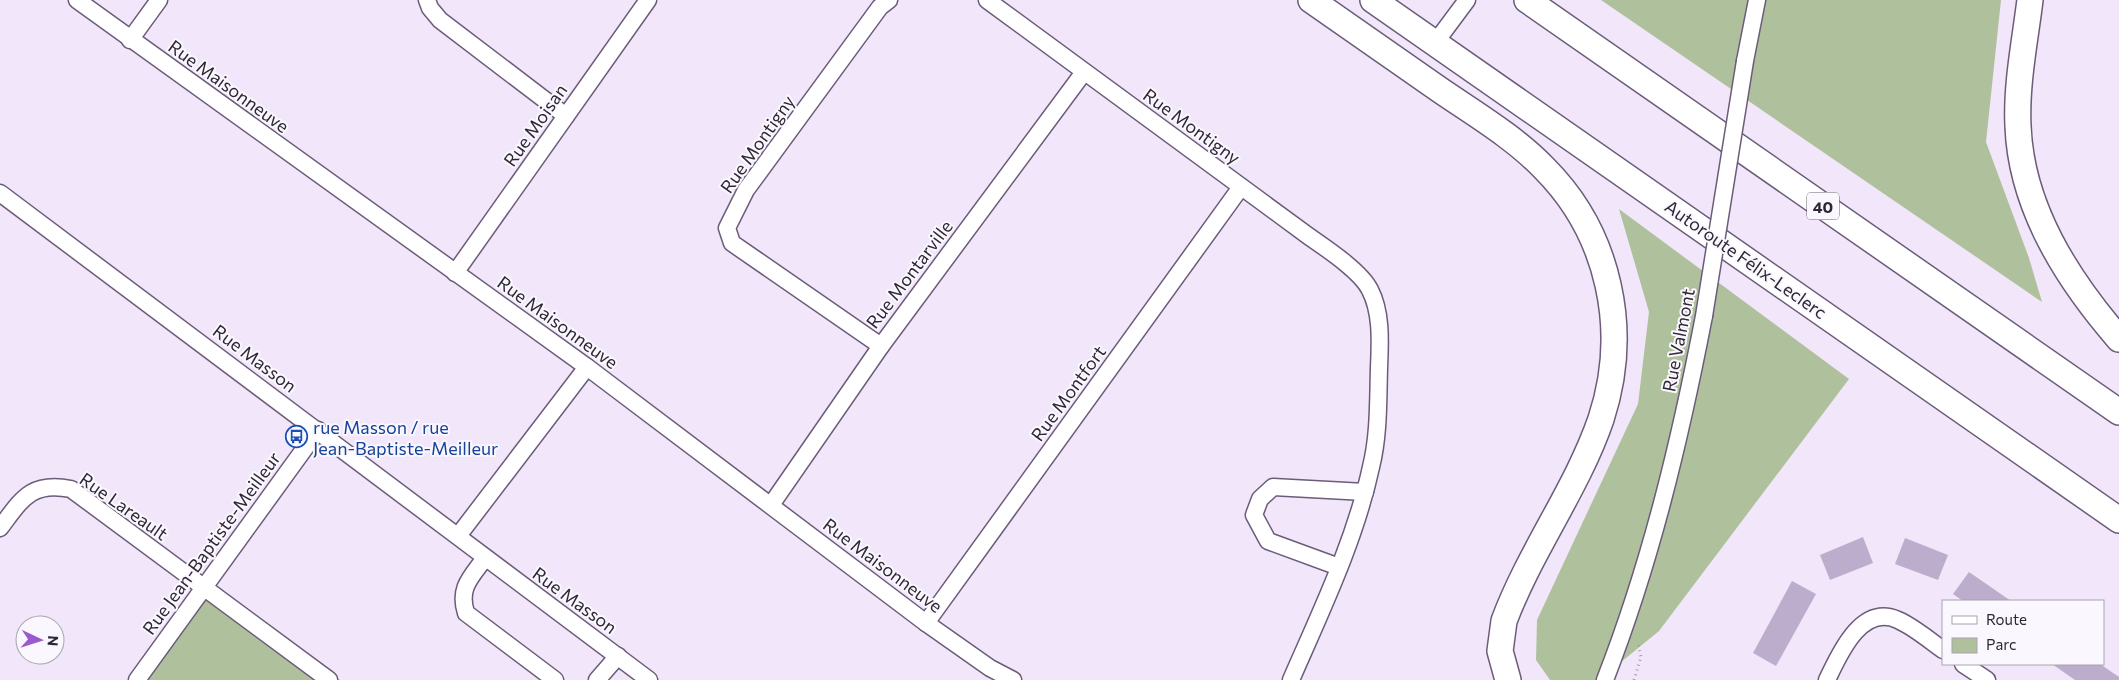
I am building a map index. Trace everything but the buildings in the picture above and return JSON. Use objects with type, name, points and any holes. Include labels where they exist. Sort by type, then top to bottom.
[{"type":"highway","points":[[1311,0],[1531,155],[1556,180],[1574,203],[1591,234],[1604,269],[1612,300],[1615,331],[1610,387],[1590,445],[1504,621],[1500,651],[1508,680]]},
{"type":"highway","name":"Autoroute Félix-Leclerc","points":[[1373,0],[2119,520]]},
{"type":"highway","name":"40","points":[[1526,0],[2119,412]]},
{"type":"highway","points":[[2030,0],[2018,109],[2019,148],[2023,173],[2036,210],[2058,253],[2085,296],[2119,339]]},
{"type":"street","name":"Rue Maisonneuve","points":[[77,0],[587,368],[771,504],[926,623],[990,668],[1013,680]]},
{"type":"street","points":[[130,40],[159,0]]},
{"type":"street","points":[[427,0],[430,8],[440,20],[566,116]]},
{"type":"street","name":"Rue Moisan","points":[[455,273],[648,0]]},
{"type":"street","name":"Rue Montigny","points":[[881,346],[732,243],[727,228],[746,190],[880,7],[888,0]]},
{"type":"street","name":"Rue Montigny","points":[[987,0],[1349,266],[1370,288],[1377,310],[1380,342],[1378,416],[1372,465],[1365,492]]},
{"type":"street","points":[[1435,43],[1467,0]]},
{"type":"street","name":"Rue Valmont","points":[[1605,680],[1636,594],[1660,513],[1682,424],[1704,316],[1745,61],[1757,0]]},
{"type":"street","name":"Rue Montarville","points":[[771,504],[881,346],[1084,72]]},
{"type":"street","name":"Rue Montfort","points":[[926,623],[1242,187]]},
{"type":"street","name":"Rue Masson","points":[[0,193],[649,680]]},
{"type":"street","points":[[458,536],[587,368]]},
{"type":"street","name":"Rue Jean-Baptiste-Meilleur","points":[[137,680],[318,430]]},
{"type":"street","name":"Rue Lareault","points":[[0,528],[24,496],[38,488],[56,486],[71,489],[329,680]]},
{"type":"street","points":[[1291,680],[1339,567],[1365,492],[1273,487],[1260,500],[1254,515],[1268,541],[1339,567]]},
{"type":"street","points":[[485,558],[468,582],[465,590],[462,599],[466,613],[555,680]]},
{"type":"street","points":[[1827,680],[1844,646],[1859,627],[1883,617],[1897,619],[1942,649]]},
{"type":"street","name":"Rue Masson","points":[[597,680],[618,656]]},
{"type":"street","points":[[1964,665],[1987,680]]},
{"type":"green space","points":[[1601,0],[2001,0],[1986,142],[2029,258],[2042,302]]},
{"type":"green space","points":[[1619,209],[1849,379],[1659,631],[1599,680],[1550,680],[1536,660],[1537,620],[1638,404],[1649,312]]},
{"type":"green space","points":[[204,588],[340,680],[140,680]]},
{"type":"place","name":"rue Masson / rue Jean-Baptiste-Meilleur","points":[[297,437]]}]
